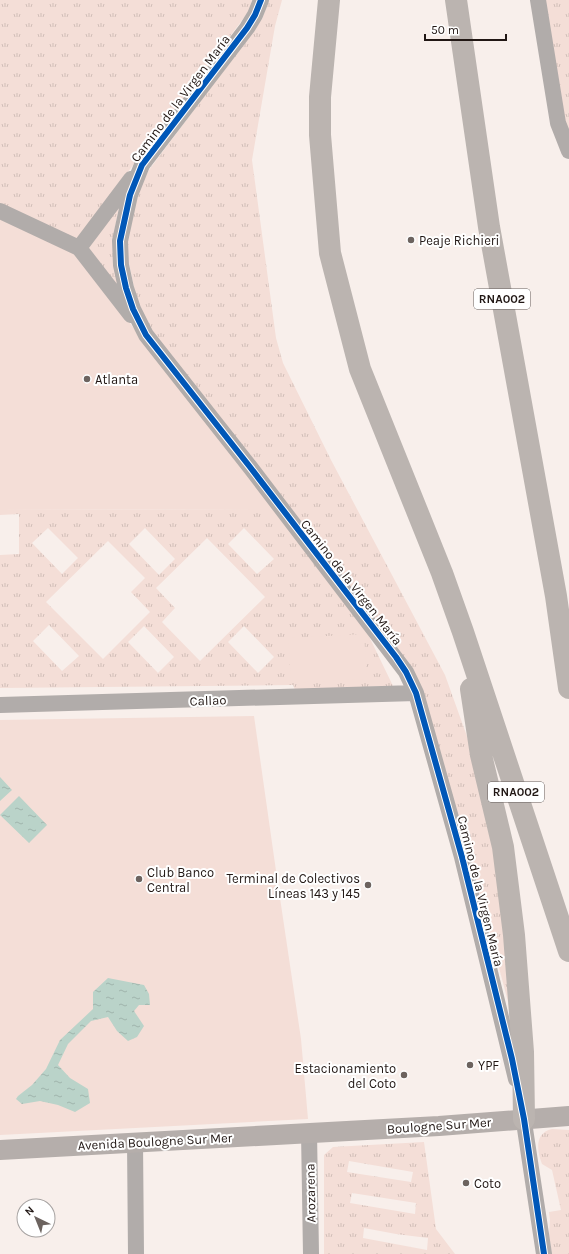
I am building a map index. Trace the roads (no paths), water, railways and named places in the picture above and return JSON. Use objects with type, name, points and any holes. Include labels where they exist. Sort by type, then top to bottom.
[{"type":"highway","name":"RNA002","points":[[329,0],[320,97],[320,135],[330,253],[334,271],[360,369],[442,573],[569,951]]},
{"type":"highway","name":"RNA002","points":[[456,0],[489,227],[556,596],[569,688]]},
{"type":"highway","points":[[556,596],[569,630]]},
{"type":"highway","points":[[463,632],[480,755],[504,855],[514,935],[522,1036],[524,1119]]},
{"type":"main road","name":"Boulogne Sur Mer","points":[[309,1132],[439,1126],[569,1116]]},
{"type":"main road","name":"Avenida Boulogne Sur Mer","points":[[0,1150],[309,1132]]},
{"type":"street","name":"Camino de la Virgen María","points":[[260,0],[255,15],[247,28],[79,248],[391,650],[406,672],[416,693],[462,857],[512,1059],[524,1119],[544,1254]]},
{"type":"street","points":[[538,0],[558,123],[569,151]]},
{"type":"street","name":"Camino de la Virgen María","points":[[142,165],[130,195],[120,241],[121,265],[126,288],[133,309],[146,335]]},
{"type":"street","points":[[0,211],[79,248]]},
{"type":"street","name":"Callao","points":[[0,705],[416,693]]},
{"type":"street","name":"Arozarena","points":[[309,1132],[311,1254]]},
{"type":"street","points":[[135,1142],[136,1254]]},
{"type":"water","points":[[0,777],[12,790],[0,801]]},
{"type":"water","points":[[19,796],[47,825],[29,843],[0,815]]},
{"type":"water","points":[[108,978],[144,985],[149,994],[150,1005],[139,1005],[134,1011],[144,1026],[137,1037],[128,1041],[117,1031],[108,1017],[91,1021],[68,1044],[58,1065],[70,1078],[88,1089],[90,1103],[75,1112],[58,1105],[40,1101],[22,1104],[16,1099],[18,1096],[32,1085],[46,1069],[60,1040],[93,1009],[93,992]]},
{"type":"place","name":"Peaje Richieri","points":[[411,240]]},
{"type":"place","name":"Atlanta","points":[[87,379]]},
{"type":"place","name":"Club Banco Central","points":[[139,879]]},
{"type":"place","name":"Terminal de Colectivos Líneas 143 y 145","points":[[368,885]]},
{"type":"place","name":"YPF","points":[[470,1065]]},
{"type":"place","name":"Estacionamiento del Coto","points":[[404,1075]]},
{"type":"place","name":"Coto","points":[[466,1183]]}]
